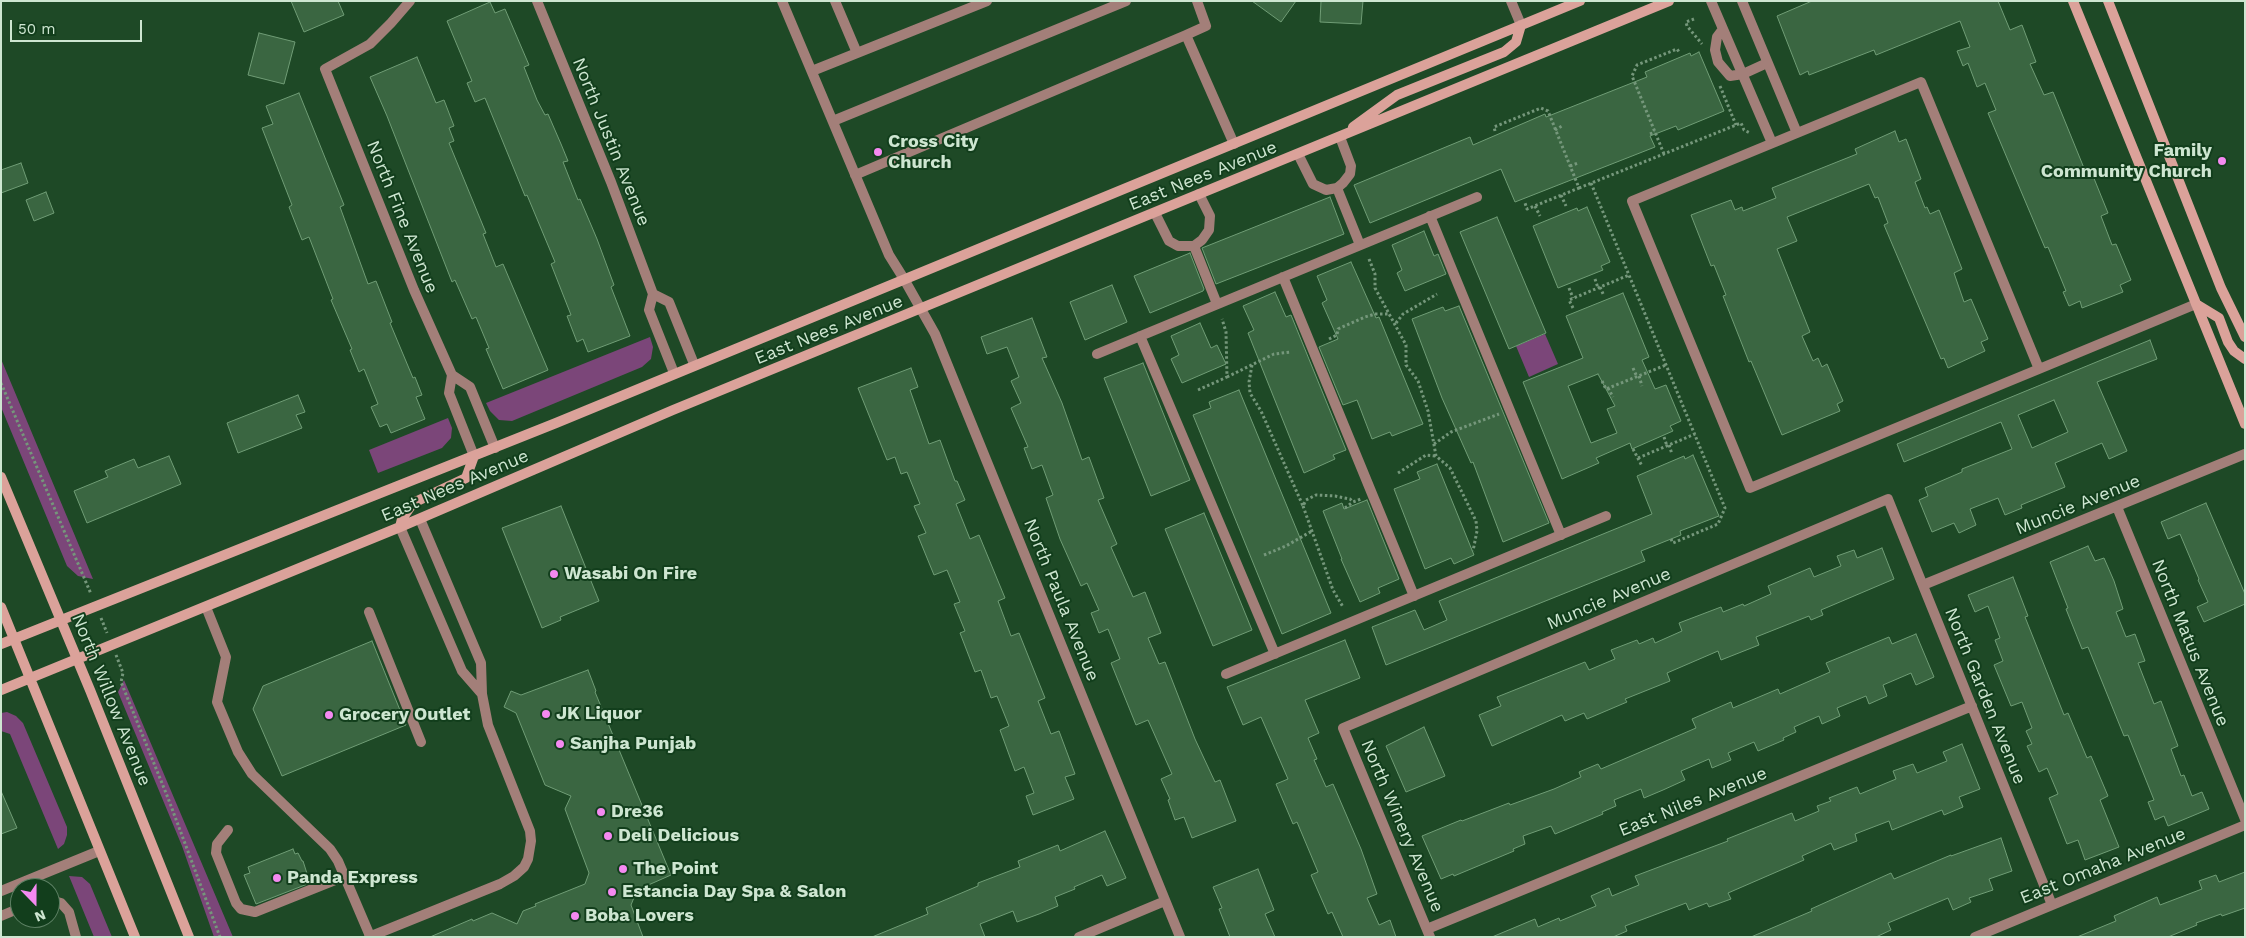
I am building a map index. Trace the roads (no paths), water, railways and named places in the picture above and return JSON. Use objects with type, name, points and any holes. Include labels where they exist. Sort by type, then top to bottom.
[{"type":"main road","name":"East Nees Avenue","points":[[1,644],[495,448],[694,364],[1580,1]]},
{"type":"main road","name":"East Nees Avenue","points":[[1,690],[206,608],[420,519],[673,410],[922,310],[1669,1]]},
{"type":"main road","points":[[2072,1],[2245,424]]},
{"type":"main road","points":[[2108,1],[2221,288],[2245,336]]},
{"type":"main road","points":[[1340,137],[1397,95],[1504,52],[1516,42],[1521,26]]},
{"type":"main road","points":[[2196,304],[2219,318],[2228,342],[2234,351],[2245,359]]},
{"type":"main road","points":[[400,527],[402,519],[413,503],[466,478],[474,456]]},
{"type":"main road","name":"North Willow Avenue","points":[[1,477],[189,937]]},
{"type":"main road","points":[[1,607],[135,937]]},
{"type":"street","name":"North Fine Avenue","points":[[410,1],[392,23],[370,44],[325,70],[414,290],[452,375],[470,387],[495,448]]},
{"type":"street","name":"North Justin Avenue","points":[[537,1],[611,182],[653,294],[649,310],[674,373]]},
{"type":"street","name":"North Paula Avenue","points":[[782,1],[889,255],[935,334],[1180,937]]},
{"type":"street","points":[[835,1],[857,53]]},
{"type":"street","points":[[812,71],[987,1]]},
{"type":"street","points":[[833,121],[1126,1]]},
{"type":"street","points":[[855,175],[1206,26],[1197,1]]},
{"type":"street","points":[[1511,1],[1521,26]]},
{"type":"street","points":[[1712,1],[1772,143]]},
{"type":"street","points":[[1742,1],[1797,133]]},
{"type":"street","points":[[1723,29],[1717,38],[1715,50],[1718,62],[1730,76],[1743,74],[1768,63]]},
{"type":"street","points":[[1186,36],[1234,144]]},
{"type":"street","points":[[2039,369],[1921,82],[1632,201],[1750,488],[2039,369],[2196,304]]},
{"type":"street","points":[[1298,154],[1313,184],[1326,190],[1337,188],[1350,174],[1351,166],[1340,137]]},
{"type":"street","points":[[1337,188],[1360,245]]},
{"type":"street","points":[[1155,213],[1169,241],[1178,246],[1194,246],[1202,240],[1209,230],[1210,216],[1199,194]]},
{"type":"street","points":[[1097,354],[1477,196]]},
{"type":"street","points":[[1430,216],[1561,535]]},
{"type":"street","points":[[1194,246],[1217,304]]},
{"type":"street","points":[[1283,277],[1414,596]]},
{"type":"street","points":[[653,294],[669,302],[694,364]]},
{"type":"street","points":[[1140,336],[1275,654]]},
{"type":"street","name":"North Fine Avenue","points":[[452,375],[449,393],[474,456]]},
{"type":"street","name":"Muncie Avenue","points":[[1923,586],[2245,454]]},
{"type":"street","name":"Muncie Avenue","points":[[1343,728],[1888,499]]},
{"type":"street","name":"North Garden Avenue","points":[[1888,499],[2052,905]]},
{"type":"street","name":"North Matus Avenue","points":[[2116,507],[2245,819]]},
{"type":"street","points":[[1226,674],[1606,516]]},
{"type":"street","points":[[206,608],[226,657],[217,702],[238,752],[252,774],[330,849],[345,876],[369,937],[500,884],[514,876],[524,867],[528,859],[531,841],[530,831],[488,725],[482,694],[481,663],[420,519]]},
{"type":"street","points":[[400,527],[462,671],[482,694]]},
{"type":"street","points":[[369,612],[421,742]]},
{"type":"street","name":"East Niles Avenue","points":[[1428,933],[1972,706]]},
{"type":"street","name":"North Winery Avenue","points":[[1343,728],[1428,933]]},
{"type":"street","name":"East Omaha Avenue","points":[[1975,937],[2245,825]]},
{"type":"street","points":[[228,830],[217,844],[216,853],[236,903],[241,909],[255,912],[345,876]]},
{"type":"street","points":[[1,891],[100,852]]},
{"type":"street","points":[[1079,937],[1165,901]]},
{"type":"street","points":[[60,902],[69,912],[76,937]]},
{"type":"place","name":"Cross City Church","points":[[878,152]]},
{"type":"place","name":"Family Community Church","points":[[2222,161]]},
{"type":"place","name":"Wasabi On Fire","points":[[554,574]]},
{"type":"place","name":"JK Liquor","points":[[546,714]]},
{"type":"place","name":"Grocery Outlet","points":[[329,715]]},
{"type":"place","name":"Sanjha Punjab","points":[[560,744]]},
{"type":"place","name":"Dre36","points":[[601,812]]},
{"type":"place","name":"Deli Delicious","points":[[608,836]]},
{"type":"place","name":"The Point","points":[[623,869]]},
{"type":"place","name":"Panda Express","points":[[277,878]]},
{"type":"place","name":"Estancia Day Spa & Salon","points":[[612,892]]},
{"type":"place","name":"Boba Lovers","points":[[575,916]]}]
